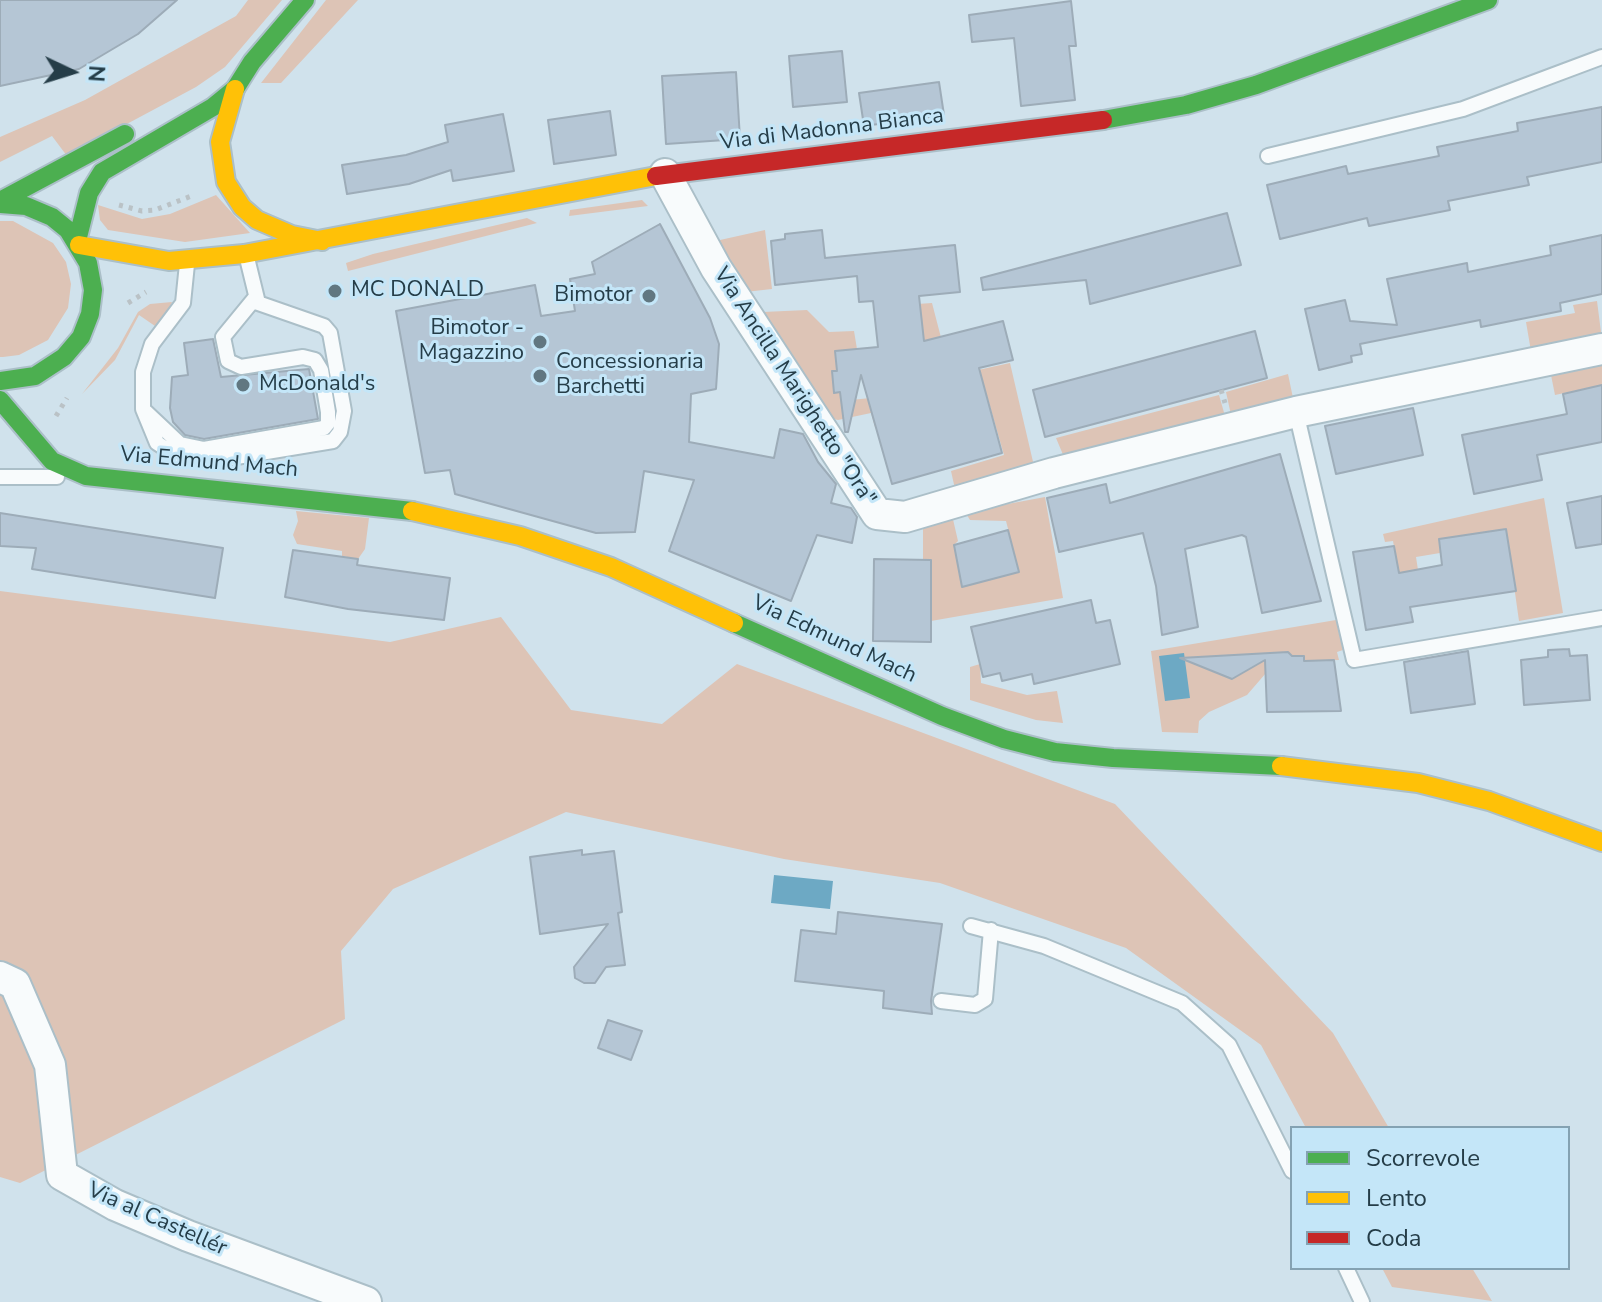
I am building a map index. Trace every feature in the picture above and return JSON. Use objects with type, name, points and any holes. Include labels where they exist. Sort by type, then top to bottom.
[{"type":"main road","points":[[305,0],[252,62],[235,89],[220,142],[226,182],[242,207],[257,220],[284,232],[322,241]]},
{"type":"main road","name":"Via di Madonna Bianca","points":[[50,369],[81,337],[104,289],[120,279],[178,261],[247,254],[322,241],[665,174],[1068,126],[1186,105],[1256,85],[1488,0]]},
{"type":"main road","points":[[0,202],[227,80],[252,62]]},
{"type":"main road","points":[[78,243],[89,193],[102,172],[124,156],[189,122],[235,89]]},
{"type":"main road","points":[[0,202],[26,206],[52,217],[78,243],[88,263],[93,290],[90,314]]},
{"type":"main road","name":"Via di Madonna Bianca","points":[[78,243],[178,261]]},
{"type":"main road","points":[[0,381],[35,376],[50,369]]},
{"type":"main road","points":[[42,390],[50,369]]},
{"type":"main road","name":"Via Edmund Mach","points":[[0,400],[52,461],[86,476],[392,506],[457,519],[611,567],[942,716],[1004,739],[1055,752],[1113,758],[1277,765],[1418,783],[1489,801],[1602,842]]},
{"type":"main road","points":[[39,414],[40,433],[52,461]]},
{"type":"street","name":"Via Ancilla Marighetto \"Ora\"","points":[[665,174],[716,268],[877,514],[905,517],[1054,473],[1296,412],[1602,349]]},
{"type":"street","name":"Via al Castellér","points":[[0,977],[15,984],[50,1065],[62,1175],[115,1205],[188,1236],[366,1302]]},
{"type":"lane","points":[[1268,156],[1463,109],[1602,57]]},
{"type":"lane","points":[[178,261],[183,303],[152,344],[144,364],[143,409],[157,443],[177,456],[237,459],[333,441],[340,432],[344,411],[330,333],[324,326],[267,309],[255,298],[247,254]]},
{"type":"lane","points":[[143,409],[174,440],[196,448],[215,449],[324,428],[328,423],[328,412],[321,370],[315,360],[303,357],[241,367],[228,361],[223,337],[255,298]]},
{"type":"lane","points":[[1296,412],[1354,660],[1602,618]]},
{"type":"lane","points":[[0,477],[86,476]]},
{"type":"lane","points":[[971,926],[1044,946],[1182,1003],[1218,1031],[1229,1045],[1290,1167]]},
{"type":"lane","points":[[941,1001],[975,1005],[985,999],[991,930]]},
{"type":"lane","points":[[1347,1270],[1362,1302]]},
{"type":"path","points":[[112,203],[142,211],[198,194]]},
{"type":"path","points":[[1221,390],[1225,403]]},
{"type":"shaded area","points":[[248,0],[282,0],[225,67],[196,87],[67,156],[52,136],[0,162],[0,137],[85,100],[236,16]]},
{"type":"shaded area","points":[[326,0],[358,0],[281,83],[261,83]]},
{"type":"shaded area","points":[[216,195],[250,233],[185,242],[108,230],[100,220],[98,205],[142,219],[170,214]]},
{"type":"shaded area","points":[[642,200],[648,206],[569,216],[570,210]]},
{"type":"shaded area","points":[[527,218],[537,223],[348,271],[346,263],[373,254]]},
{"type":"shaded area","points":[[0,221],[13,221],[53,243],[66,262],[71,284],[68,308],[48,340],[19,355],[3,357],[0,357]]},
{"type":"shaded area","points":[[765,230],[772,289],[745,292],[711,242]]},
{"type":"shaded area","points":[[1597,301],[1602,340],[1532,357],[1526,322],[1575,313],[1573,305]]},
{"type":"shaded area","points":[[172,302],[164,321],[155,326],[139,315],[115,360],[82,394],[118,348],[138,312],[150,304]]},
{"type":"shaded area","points":[[932,303],[951,376],[1010,363],[1034,466],[955,489],[951,471],[1004,455],[987,396],[875,427],[871,413],[838,420],[826,417],[763,312],[807,310],[829,332],[854,331],[857,349],[837,371],[832,372],[834,392],[840,392],[841,401],[890,396],[881,325],[873,307]]},
{"type":"shaded area","points":[[1602,357],[1602,385],[1555,395],[1551,375],[1557,366]]},
{"type":"shaded area","points":[[1288,374],[1293,398],[1231,415],[1226,392]]},
{"type":"shaded area","points":[[1219,395],[1225,416],[1064,457],[1056,438]]},
{"type":"shaded area","points":[[1045,497],[1063,598],[931,621],[932,560],[923,559],[923,523],[952,515],[958,541],[954,545],[965,585],[1019,571],[1006,521],[970,520],[965,512]]},
{"type":"shaded area","points":[[1544,498],[1563,613],[1519,621],[1506,529],[1439,539],[1440,553],[1416,557],[1418,570],[1399,573],[1393,541],[1385,542],[1383,534]]},
{"type":"shaded area","points":[[296,511],[369,518],[365,549],[358,559],[342,556],[342,551],[297,544],[293,535],[298,521]]},
{"type":"shaded area","points":[[0,591],[390,642],[501,617],[571,710],[662,724],[737,664],[1115,804],[1333,1033],[1388,1126],[1305,1126],[1261,1045],[1126,948],[940,883],[784,859],[566,812],[393,889],[341,951],[345,1019],[20,1183],[0,1177]]},
{"type":"shaded area","points":[[1336,620],[1343,650],[1337,652],[1339,660],[1304,661],[1304,656],[1292,656],[1266,673],[1247,695],[1209,712],[1199,721],[1198,733],[1162,732],[1151,651]]},
{"type":"shaded area","points":[[980,664],[981,683],[1027,695],[1057,691],[1063,723],[1036,720],[970,700],[970,667]]},
{"type":"shaded area","points":[[1383,1270],[1473,1270],[1492,1301],[1392,1287]]},
{"type":"water","points":[[1184,653],[1190,698],[1165,701],[1159,656]]},
{"type":"water","points":[[774,875],[833,881],[830,909],[771,903]]},
{"type":"building","points":[[0,0],[177,0],[138,34],[79,69],[0,86]]},
{"type":"building","points":[[1071,1],[1076,46],[1069,46],[1075,100],[1021,106],[1014,38],[972,42],[969,15]]},
{"type":"building","points":[[842,51],[847,102],[793,107],[789,56]]},
{"type":"building","points":[[736,72],[740,139],[666,144],[662,76]]},
{"type":"building","points":[[939,82],[944,115],[864,126],[859,93]]},
{"type":"building","points":[[1602,107],[1602,162],[1527,177],[1529,185],[1448,201],[1450,210],[1369,226],[1367,218],[1280,239],[1267,185],[1346,166],[1348,174],[1439,156],[1437,147],[1518,131],[1517,123]]},
{"type":"building","points":[[610,111],[616,155],[554,164],[548,120]]},
{"type":"building","points":[[503,114],[514,171],[453,181],[451,170],[409,184],[347,194],[342,165],[406,155],[448,142],[445,125]]},
{"type":"building","points":[[1227,213],[1241,265],[1090,304],[1086,280],[983,290],[981,278]]},
{"type":"building","points":[[660,224],[710,318],[719,344],[716,389],[691,394],[689,442],[774,458],[780,429],[803,434],[818,462],[836,484],[831,503],[851,508],[857,517],[852,543],[817,535],[791,601],[669,551],[694,480],[644,471],[635,532],[596,533],[455,494],[450,470],[425,473],[396,311],[535,285],[541,316],[575,311],[570,279],[595,274],[592,262]]},
{"type":"building","points":[[822,230],[825,258],[955,245],[960,292],[919,296],[924,341],[1003,321],[1013,360],[979,368],[1002,453],[892,484],[861,375],[848,432],[845,432],[840,392],[834,393],[832,371],[837,371],[835,351],[878,347],[873,301],[859,302],[857,276],[775,285],[771,241],[785,239],[785,234]]},
{"type":"building","points":[[1602,235],[1602,294],[1560,303],[1561,311],[1481,327],[1480,320],[1360,344],[1362,354],[1351,356],[1352,362],[1319,370],[1305,309],[1345,300],[1350,321],[1397,325],[1387,279],[1467,263],[1468,272],[1551,255],[1550,246]]},
{"type":"building","points":[[1255,331],[1267,378],[1045,437],[1033,390]]},
{"type":"building","name":"McDonald's","points":[[213,339],[221,377],[309,369],[318,419],[204,439],[185,435],[173,422],[170,408],[172,377],[188,375],[184,343]]},
{"type":"building","points":[[1602,385],[1602,442],[1537,455],[1542,480],[1474,494],[1462,435],[1567,414],[1563,394]]},
{"type":"building","points":[[1413,408],[1423,455],[1336,474],[1325,426]]},
{"type":"building","points":[[1280,454],[1321,601],[1262,613],[1246,537],[1242,535],[1185,549],[1198,627],[1162,635],[1156,586],[1143,533],[1059,552],[1047,498],[1106,484],[1110,503]]},
{"type":"building","points":[[1602,496],[1602,544],[1576,548],[1567,503]]},
{"type":"building","points":[[0,513],[223,548],[215,598],[32,569],[36,548],[0,546]]},
{"type":"building","points":[[1506,529],[1516,591],[1410,607],[1413,622],[1366,630],[1353,552],[1394,546],[1399,573],[1442,565],[1439,539]]},
{"type":"building","points":[[1008,530],[1019,572],[962,587],[954,545]]},
{"type":"building","points":[[293,550],[358,559],[357,565],[450,578],[444,620],[348,609],[285,597]]},
{"type":"building","points":[[874,559],[931,560],[931,642],[873,641]]},
{"type":"building","points":[[1091,600],[1096,623],[1110,620],[1120,664],[1034,684],[1032,674],[1002,681],[1000,673],[983,677],[971,627]]},
{"type":"building","points":[[1569,649],[1570,656],[1587,655],[1590,700],[1524,705],[1521,660],[1548,657],[1548,650]]},
{"type":"building","points":[[1468,651],[1475,704],[1411,713],[1404,662]]},
{"type":"building","points":[[1288,652],[1292,656],[1304,656],[1304,661],[1334,660],[1341,711],[1267,712],[1265,660],[1232,679],[1180,658]]},
{"type":"building","points":[[582,850],[582,855],[614,851],[622,912],[618,913],[625,965],[606,967],[595,983],[584,983],[575,978],[574,967],[608,924],[540,934],[530,857]]},
{"type":"building","points":[[838,912],[942,924],[931,1001],[932,1014],[883,1008],[884,991],[795,981],[801,930],[836,934]]},
{"type":"building","points":[[608,1020],[642,1031],[631,1060],[598,1048]]},
{"type":"traffic: fast","points":[[77,241],[89,193],[102,172],[213,107],[235,89],[252,62],[305,0]]},
{"type":"traffic: fast","points":[[1103,120],[1186,105],[1256,85],[1488,0]]},
{"type":"traffic: fast","points":[[0,201],[125,134]]},
{"type":"traffic: fast","points":[[0,204],[26,206],[52,217],[68,230],[88,263],[93,290],[90,314],[81,337],[64,357],[35,376],[0,381]]},
{"type":"traffic: fast","points":[[0,400],[52,461],[86,476],[412,511]]},
{"type":"traffic: fast","points":[[734,623],[942,716],[1004,739],[1055,752],[1113,758],[1281,766]]},
{"type":"traffic: slow","points":[[235,89],[220,142],[226,182],[242,207],[257,220],[292,235],[322,241]]},
{"type":"traffic: slow","points":[[79,245],[169,261],[244,254],[656,176]]},
{"type":"traffic: slow","points":[[412,511],[520,536],[611,567],[734,623]]},
{"type":"traffic: slow","points":[[1281,766],[1418,783],[1489,801],[1602,842]]},
{"type":"traffic: jam","points":[[656,176],[1103,120]]},
{"type":"place","name":"MC DONALD","points":[[335,291]]},
{"type":"place","name":"Bimotor","points":[[649,296]]},
{"type":"place","name":"Bimotor - Magazzino","points":[[540,342]]},
{"type":"place","name":"Concessionaria Barchetti","points":[[540,376]]},
{"type":"place","name":"McDonald's","points":[[243,385]]}]
